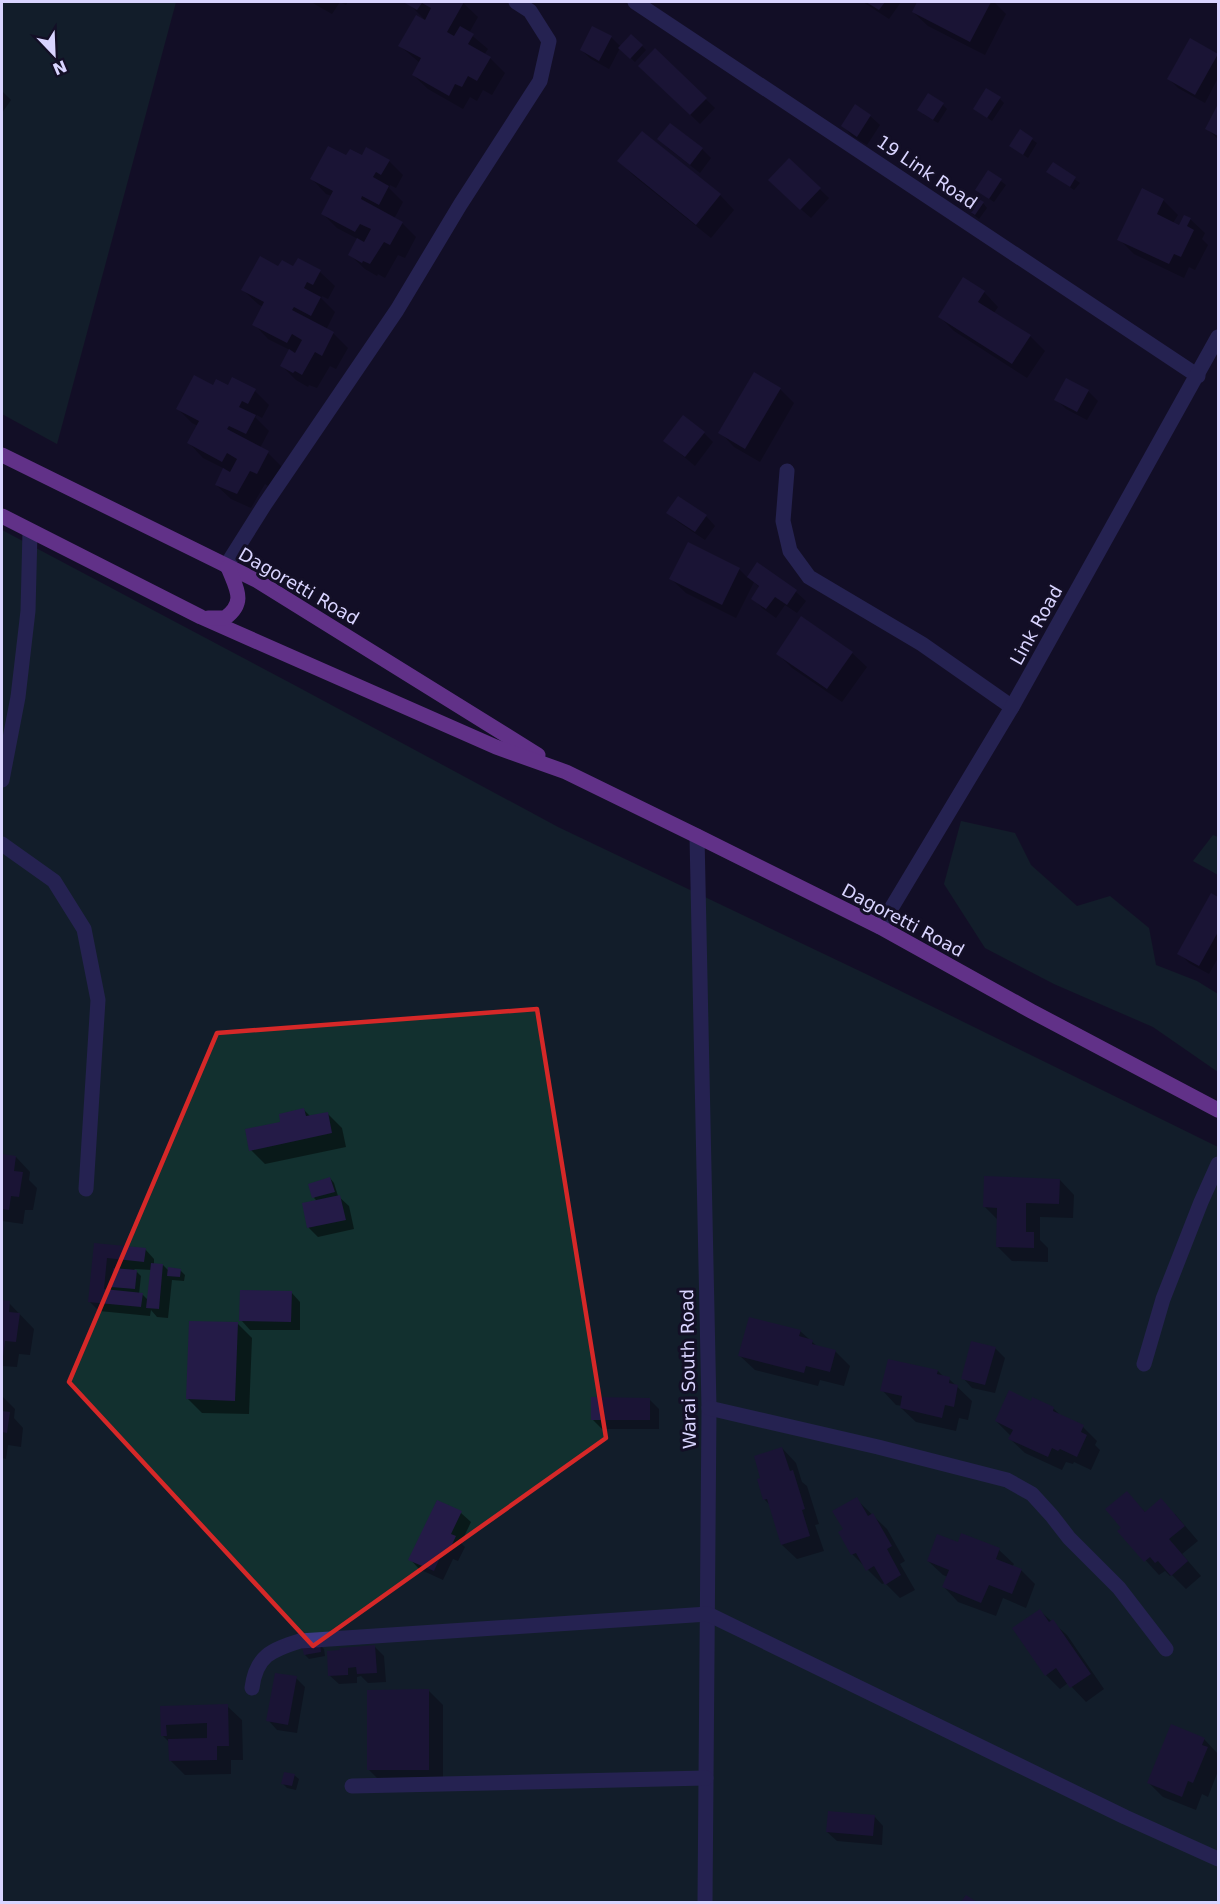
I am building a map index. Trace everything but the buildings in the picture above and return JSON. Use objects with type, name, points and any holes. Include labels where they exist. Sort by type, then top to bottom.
[{"type":"main road","name":"Dagoretti Road","points":[[2,455],[256,580],[566,772],[880,927],[1031,1011],[1218,1110]]},
{"type":"main road","name":"Dagoretti Road","points":[[2,516],[201,618],[496,747],[566,772]]},
{"type":"main road","points":[[201,618],[225,618],[237,607],[237,590],[227,566]]},
{"type":"street","points":[[227,566],[265,504],[397,310],[460,205],[540,81],[549,41],[530,11],[516,2]]},
{"type":"street","name":"19 Link Road","points":[[635,2],[1198,375]]},
{"type":"street","name":"Link Road","points":[[880,927],[1012,707],[1218,337]]},
{"type":"street","points":[[787,471],[783,521],[790,551],[808,577],[922,644],[1012,707]]},
{"type":"street","points":[[2,780],[18,697],[26,632],[30,531]]},
{"type":"street","name":"Warai South Road","points":[[697,836],[709,1408],[705,1902]]},
{"type":"street","points":[[2,844],[54,881],[84,929],[98,1000],[86,1189]]},
{"type":"street","points":[[1144,1364],[1163,1299],[1218,1164]]},
{"type":"street","points":[[709,1408],[878,1447],[1006,1480],[1032,1494],[1069,1538],[1119,1588],[1166,1649]]},
{"type":"street","points":[[252,1688],[254,1673],[262,1659],[274,1649],[300,1641],[708,1614],[1125,1817],[1218,1859]]},
{"type":"street","points":[[352,1786],[706,1778]]},
{"type":"highlighted area","points":[[537,1009],[606,1438],[313,1646],[69,1382],[217,1033]]},
{"type":"green space","points":[[2,2],[176,2],[57,444],[2,414]]},
{"type":"green space","points":[[2,530],[558,827],[868,975],[1218,1147],[1218,1902],[2,1902]]},
{"type":"green space","points":[[961,821],[1015,833],[1031,865],[1077,906],[1110,896],[1149,928],[1156,965],[1197,981],[1218,994],[1218,1072],[1153,1027],[1054,984],[985,948],[944,884]]},
{"type":"green space","points":[[1213,835],[1218,837],[1218,875],[1193,861]]}]
